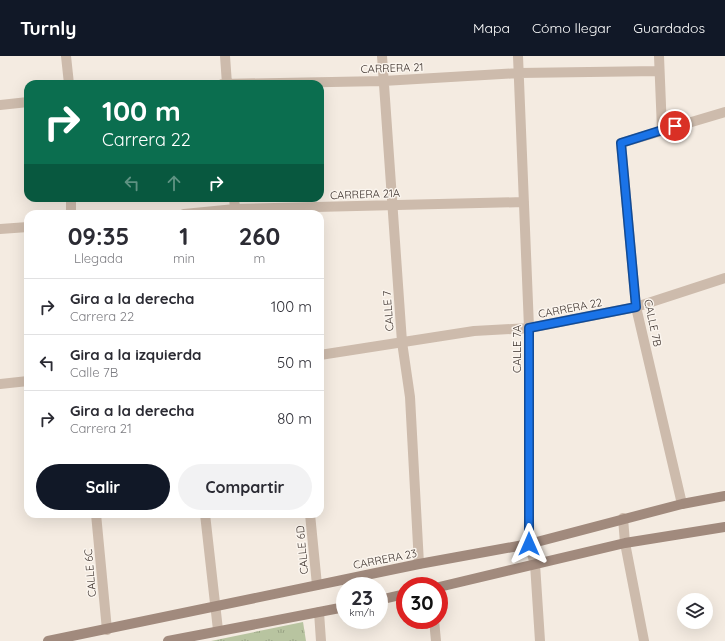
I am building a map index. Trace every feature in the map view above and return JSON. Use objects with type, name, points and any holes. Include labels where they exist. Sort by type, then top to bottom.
[{"type":"main road","name":"CARRERA 23","points":[[48,641],[107,630],[419,564],[529,544],[623,518],[682,504],[725,496]]},
{"type":"main road","points":[[448,585],[625,543],[725,527]]},
{"type":"main road","points":[[168,641],[218,630],[336,609]]},
{"type":"street","points":[[66,56],[69,80]]},
{"type":"street","points":[[225,56],[227,80]]},
{"type":"street","name":"CALLE 7","points":[[382,56],[402,342],[410,397],[419,564]]},
{"type":"street","name":"CALLE 7A","points":[[518,56],[529,328],[529,544],[535,564],[540,641]]},
{"type":"street","points":[[659,56],[662,130],[725,112]]},
{"type":"street","name":"CARRERA 21","points":[[324,82],[383,81],[519,73],[659,71]]},
{"type":"street","points":[[0,105],[24,102]]},
{"type":"street","name":"CALLE 7B","points":[[662,130],[621,143],[636,307],[682,504]]},
{"type":"street","points":[[234,202],[235,209]]},
{"type":"street","name":"CARRERA 21A","points":[[302,210],[392,204],[524,202]]},
{"type":"street","name":"CARRERA 21A","points":[[225,210],[261,210]]},
{"type":"street","points":[[0,229],[24,227]]},
{"type":"street","name":"CARRERA 22","points":[[324,353],[474,331],[529,328],[636,307],[725,278]]},
{"type":"street","points":[[0,384],[24,381]]},
{"type":"street","name":"CALLE 6C","points":[[96,518],[107,630]]},
{"type":"street","points":[[205,518],[218,630]]},
{"type":"street","name":"CALLE 6D","points":[[310,518],[317,585]]},
{"type":"street","points":[[623,518],[625,543],[644,641]]},
{"type":"street","points":[[319,612],[321,641]]},
{"type":"street","points":[[435,629],[436,641]]},
{"type":"green space","points":[[303,622],[306,641],[211,641]]},
{"type":"route","points":[[529,544],[529,328],[636,307],[621,143],[675,126]]}]
